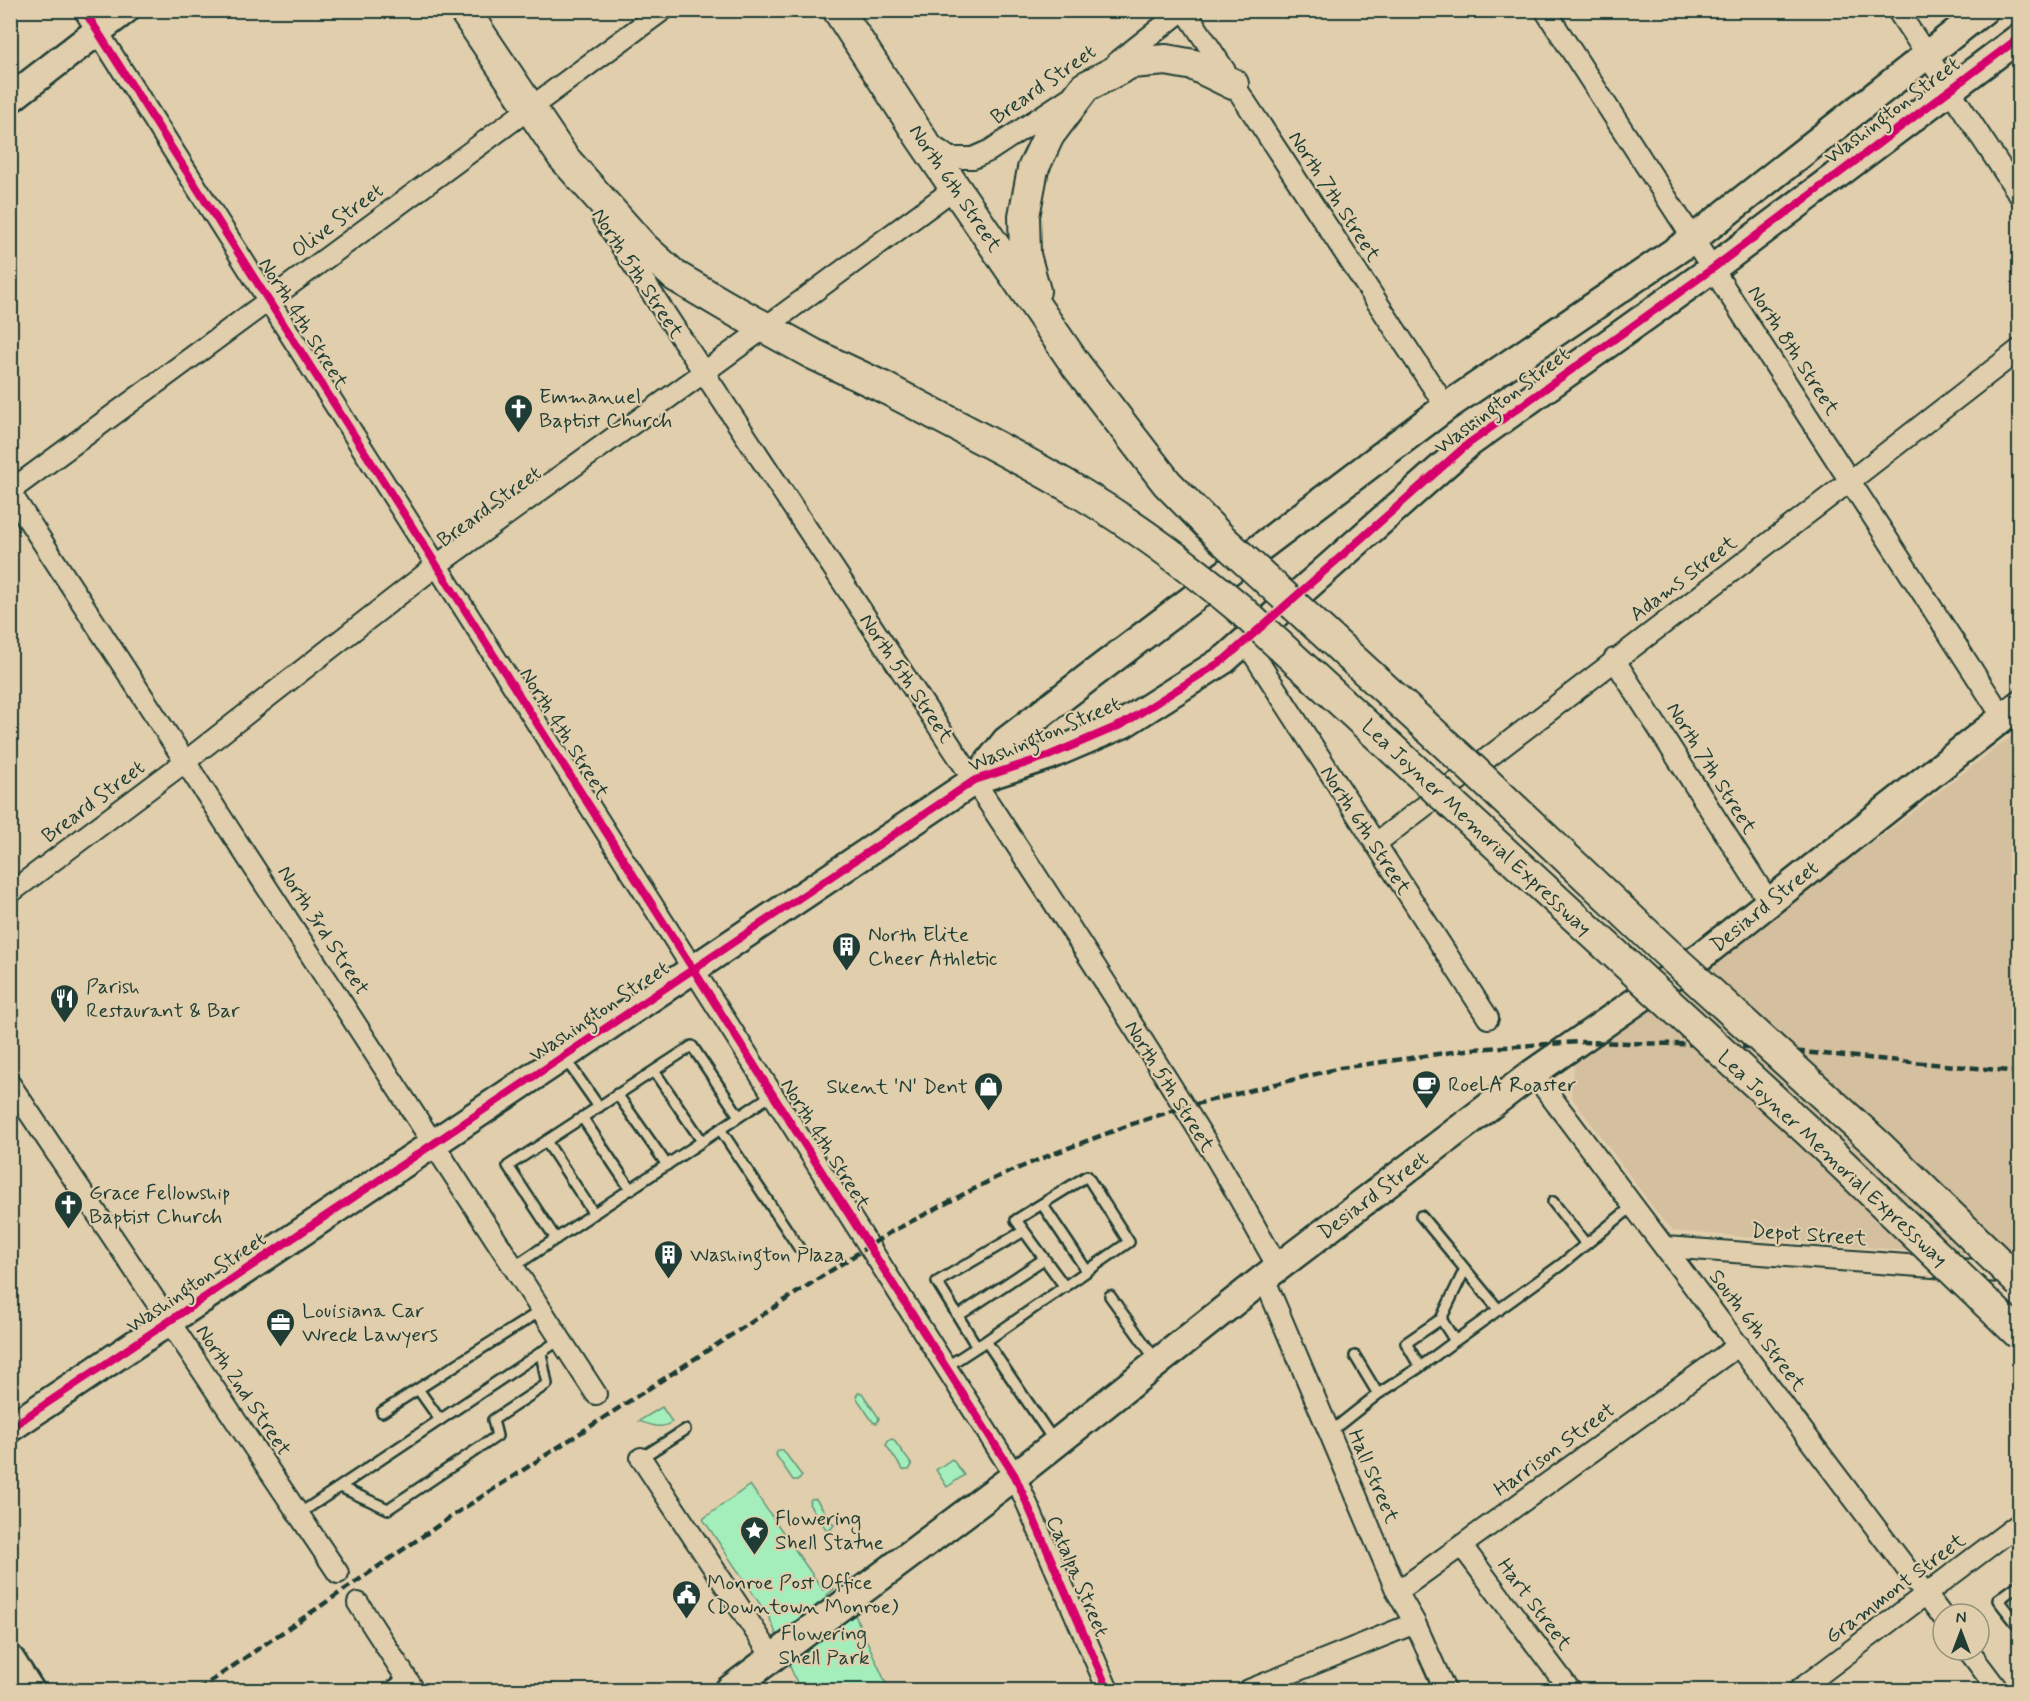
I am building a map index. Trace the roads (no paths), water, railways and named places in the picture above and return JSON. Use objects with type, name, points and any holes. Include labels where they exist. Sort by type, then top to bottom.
[{"type":"main road","name":"North 5th Street","points":[[464,10],[563,157],[643,248],[675,276],[813,354],[883,387]]},
{"type":"main road","name":"North 6th Street","points":[[838,10],[921,138],[1076,365]]},
{"type":"main road","points":[[1042,314],[1025,255],[1024,216],[1033,169],[1049,135],[1085,87],[1131,63],[1166,60],[1194,65],[1233,84]]},
{"type":"main road","name":"Lea Joyner Memorial Expressway","points":[[1076,365],[1167,483],[1221,538],[1467,763],[1665,951],[1877,1144],[2019,1283]]},
{"type":"main road","name":"Lea Joyner Memorial Expressway","points":[[883,387],[1082,494],[1190,567],[1239,608],[1810,1133],[2019,1335]]},
{"type":"street","points":[[10,99],[91,21],[125,10]]},
{"type":"street","name":"Breard Street","points":[[921,138],[950,158],[973,158],[989,151],[1085,87],[1184,10]]},
{"type":"street","name":"North 7th Street","points":[[1184,10],[1446,407]]},
{"type":"street","name":"North 8th Street","points":[[1545,10],[1850,482],[2011,710]]},
{"type":"street","points":[[1897,10],[2019,196]]},
{"type":"street","name":"Washington Street","points":[[975,780],[1006,741],[1446,407],[1693,239],[1984,10]]},
{"type":"street","name":"Olive Street","points":[[10,491],[657,12]]},
{"type":"street","name":"North 4th Street","points":[[91,21],[1015,1476]]},
{"type":"street","name":"Washington Street","points":[[10,1428],[975,780],[1048,756],[1123,724],[1225,659],[1468,444],[1713,269],[2019,37]]},
{"type":"street","name":"North 5th Street","points":[[563,157],[703,373],[975,780],[1205,1139],[1271,1273]]},
{"type":"street","name":"Breard Street","points":[[10,893],[186,761],[437,565],[955,188]]},
{"type":"street","name":"Adams Street","points":[[1375,844],[1614,659],[1850,482],[2019,349]]},
{"type":"street","name":"North 3rd Street","points":[[10,491],[597,1394]]},
{"type":"street","name":"North 6th Street","points":[[1245,641],[1488,1018]]},
{"type":"street","name":"North 7th Street","points":[[1614,659],[1769,902]]},
{"type":"street","name":"Desiard Street","points":[[729,1690],[1015,1476],[1271,1273],[1533,1073],[1700,957],[2011,710]]},
{"type":"street","name":"South 6th Street","points":[[1533,1073],[1931,1602]]},
{"type":"street","name":"North 2nd Street","points":[[10,1084],[338,1573]]},
{"type":"street","name":"Depot Street","points":[[1666,1247],[2019,1274]]},
{"type":"street","name":"Hall Street","points":[[1271,1273],[1330,1432],[1397,1592],[1415,1623],[1445,1690]]},
{"type":"street","name":"Harrison Street","points":[[1397,1592],[1739,1345]]},
{"type":"street","points":[[642,1458],[773,1658]]},
{"type":"street","name":"Catalpa Street","points":[[1015,1476],[1108,1690]]},
{"type":"street","name":"Grammont Street","points":[[1799,1690],[2019,1522]]},
{"type":"street","name":"Hart Street","points":[[1462,1546],[1570,1690]]},
{"type":"street","points":[[358,1603],[410,1684]]},
{"type":"street","points":[[1249,1690],[1415,1623]]},
{"type":"street","points":[[10,1659],[30,1690]]},
{"type":"street","points":[[1977,1662],[1998,1690]]},
{"type":"lane","points":[[556,1239],[508,1166],[692,1046],[739,1116]]},
{"type":"lane","points":[[564,1056],[599,1107]]},
{"type":"lane","points":[[654,1071],[702,1141]]},
{"type":"lane","points":[[617,1094],[667,1165]]},
{"type":"lane","points":[[515,1266],[773,1094]]},
{"type":"lane","points":[[582,1117],[631,1190]]},
{"type":"lane","points":[[720,1129],[799,1248]]},
{"type":"lane","points":[[546,1141],[594,1214]]},
{"type":"lane","points":[[946,1367],[986,1341],[1065,1287],[1087,1271],[1130,1242],[1087,1176],[1016,1220],[1065,1287]]},
{"type":"lane","points":[[1553,1202],[1586,1244]]},
{"type":"lane","points":[[1042,1204],[1087,1271]]},
{"type":"lane","points":[[1330,1432],[1378,1394],[1499,1310],[1634,1205]]},
{"type":"lane","points":[[1422,1216],[1499,1310]]},
{"type":"lane","points":[[977,1347],[936,1282],[1024,1231]]},
{"type":"lane","points":[[958,1316],[1044,1260]]},
{"type":"lane","points":[[1420,1367],[1406,1343],[1441,1319],[1465,1269]]},
{"type":"lane","points":[[1110,1296],[1158,1362]]},
{"type":"lane","points":[[382,1412],[542,1309]]},
{"type":"lane","points":[[1441,1319],[1455,1341]]},
{"type":"lane","points":[[299,1515],[561,1339]]},
{"type":"lane","points":[[986,1341],[1055,1443]]},
{"type":"lane","points":[[340,1487],[388,1509],[496,1436],[493,1420],[547,1384],[541,1353]]},
{"type":"lane","points":[[1355,1356],[1378,1394]]},
{"type":"lane","points":[[418,1389],[440,1420]]},
{"type":"lane","points":[[642,1458],[685,1430]]},
{"type":"lane","points":[[2019,1584],[1998,1600],[2019,1628]]},
{"type":"lane","points":[[387,1690],[410,1684]]},
{"type":"railway","points":[[198,1690],[455,1514],[889,1233],[995,1178],[1129,1125],[1184,1107],[1340,1068],[1473,1049],[1578,1042],[1726,1045],[2020,1072]]},
{"type":"place","name":"Emmanuel Baptist Church","points":[[518,434]]},
{"type":"place","name":"North Elite Cheer Athletic","points":[[847,972]]},
{"type":"place","name":"Parish Restaurant & Bar","points":[[65,1024]]},
{"type":"place","name":"RoeLA Roaster","points":[[1427,1110]]},
{"type":"place","name":"Skent 'N' Dent","points":[[989,1112]]},
{"type":"place","name":"Grace Fellowship Baptist Church","points":[[68,1230]]},
{"type":"place","name":"Washington Plaza","points":[[669,1280]]},
{"type":"place","name":"Louisiana Car Wreck Lawyers","points":[[281,1348]]},
{"type":"place","name":"Flowering Shell Statue","points":[[754,1556]]},
{"type":"place","name":"Monroe Post Office (Downtown Monroe)","points":[[686,1620]]},
{"type":"park label","name":"Flowering Shell Park","points":[[824,1645]]}]
